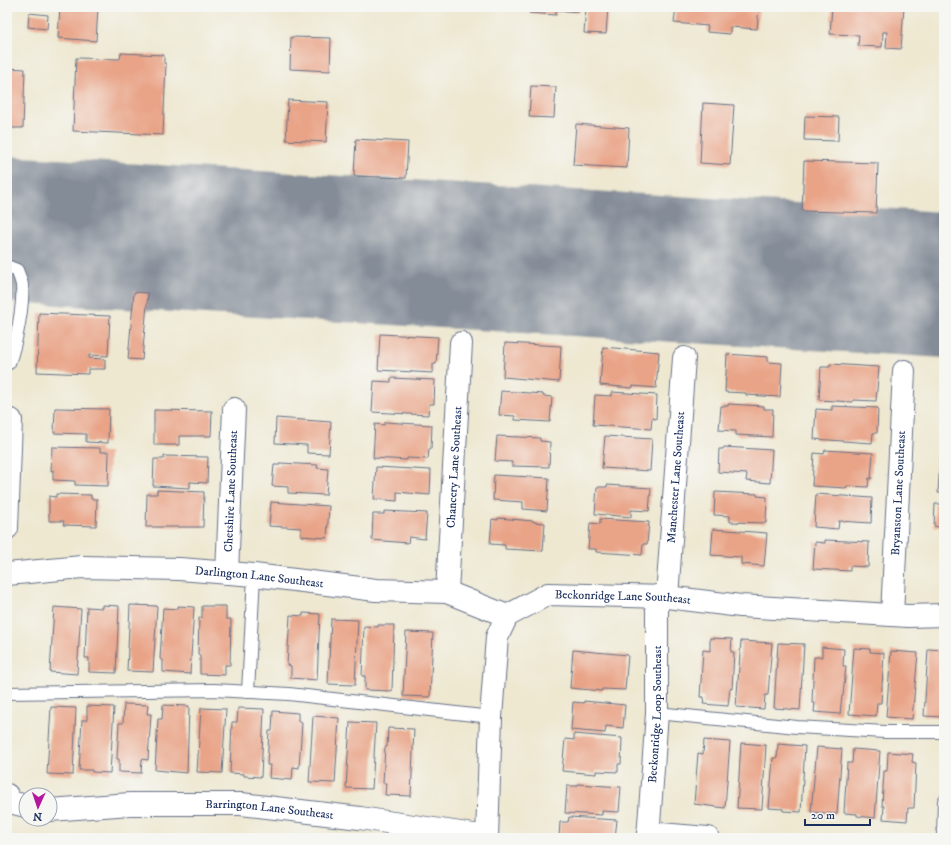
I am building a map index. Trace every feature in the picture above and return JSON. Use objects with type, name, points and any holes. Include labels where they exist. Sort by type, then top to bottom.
[{"type":"street","name":"Chancery Lane Southeast","points":[[447,592],[461,343]]},
{"type":"street","name":"Manchester Lane Southeast","points":[[662,596],[684,358]]},
{"type":"street","name":"Bryanston Lane Southeast","points":[[892,615],[904,371]]},
{"type":"street","name":"Chetshire Lane Southeast","points":[[227,573],[234,409]]},
{"type":"street","points":[[7,528],[11,420]]},
{"type":"street","name":"Darlington Lane Southeast","points":[[7,574],[82,567],[180,569],[376,590],[447,592],[507,616]]},
{"type":"street","name":"Beckonridge Lane Southeast","points":[[507,616],[548,594],[662,596],[742,606],[892,615],[944,615]]},
{"type":"street","name":"Beckonridge Loop Southeast","points":[[662,596],[657,713],[648,835],[708,838]]},
{"type":"street","points":[[487,838],[491,718],[497,637],[507,616]]},
{"type":"street","points":[[7,795],[10,802],[18,804]]},
{"type":"street","name":"Barrington Lane Southeast","points":[[58,809],[130,804],[241,804],[360,818],[487,838]]},
{"type":"lane","points":[[7,266],[17,270],[22,285],[14,349],[9,363],[7,364]]},
{"type":"lane","points":[[248,692],[254,576]]},
{"type":"lane","points":[[7,693],[214,690],[288,694],[491,718]]},
{"type":"lane","points":[[657,713],[797,727],[885,732],[944,732]]},
{"type":"lane","points":[[943,838],[944,801]]},
{"type":"building","points":[[60,7],[98,7],[96,41],[58,38]]},
{"type":"building","points":[[530,7],[580,7],[579,12],[556,10],[556,15],[529,13]]},
{"type":"building","points":[[586,7],[608,7],[606,34],[584,33]]},
{"type":"building","points":[[676,7],[759,7],[757,29],[730,27],[730,34],[707,32],[708,26],[674,23]]},
{"type":"building","points":[[832,7],[904,7],[901,49],[886,48],[887,32],[883,32],[882,47],[858,46],[859,35],[830,34]]},
{"type":"building","points":[[29,13],[48,15],[47,29],[28,27]]},
{"type":"building","points":[[291,37],[331,38],[330,71],[290,69]]},
{"type":"building","points":[[121,53],[164,55],[164,63],[166,64],[163,135],[73,131],[76,58],[120,59]]},
{"type":"building","points":[[7,68],[25,69],[23,128],[7,128]]},
{"type":"building","points":[[531,86],[556,87],[554,118],[529,117]]},
{"type":"building","points":[[288,100],[328,102],[326,142],[286,140]]},
{"type":"building","points":[[703,103],[734,105],[730,165],[700,163]]},
{"type":"building","points":[[805,116],[839,117],[838,141],[804,140]]},
{"type":"building","points":[[576,124],[629,128],[627,168],[573,165]]},
{"type":"building","points":[[356,139],[408,142],[406,178],[354,176]]},
{"type":"building","points":[[804,161],[878,163],[876,213],[802,211]]},
{"type":"building","points":[[134,292],[148,293],[142,360],[128,359]]},
{"type":"building","points":[[39,313],[110,316],[108,356],[89,355],[89,358],[105,359],[105,369],[88,369],[88,374],[37,372]]},
{"type":"building","points":[[380,334],[438,337],[436,364],[433,364],[433,373],[378,370]]},
{"type":"building","points":[[505,343],[561,346],[559,382],[503,377]]},
{"type":"building","points":[[603,347],[659,352],[656,388],[633,386],[632,388],[600,385]]},
{"type":"building","points":[[727,354],[768,357],[768,362],[782,363],[780,397],[725,392]]},
{"type":"building","points":[[830,364],[879,367],[876,401],[853,400],[853,402],[819,400],[821,367],[830,367]]},
{"type":"building","points":[[391,378],[435,380],[434,404],[429,404],[428,415],[372,412],[374,381],[391,382]]},
{"type":"building","points":[[501,391],[543,394],[543,396],[552,397],[550,422],[515,420],[515,416],[499,415]]},
{"type":"building","points":[[612,392],[657,395],[656,419],[652,418],[651,429],[593,425],[595,395],[612,396]]},
{"type":"building","points":[[728,404],[764,406],[764,409],[773,409],[772,437],[736,435],[736,431],[719,430],[721,406],[728,406]]},
{"type":"building","points":[[832,406],[878,408],[877,433],[873,433],[872,443],[814,439],[816,409],[832,410]]},
{"type":"building","points":[[55,408],[109,409],[108,443],[86,442],[86,434],[54,433]]},
{"type":"building","points":[[154,410],[212,411],[211,436],[179,436],[179,445],[154,445]]},
{"type":"building","points":[[276,418],[331,422],[329,454],[307,453],[307,445],[275,443]]},
{"type":"building","points":[[385,422],[432,425],[431,449],[429,449],[428,459],[407,458],[407,460],[373,458],[375,424],[384,425]]},
{"type":"building","points":[[943,426],[944,438],[942,438]]},
{"type":"building","points":[[497,436],[540,438],[540,441],[550,442],[549,467],[512,466],[512,462],[495,461]]},
{"type":"building","points":[[605,436],[652,439],[650,471],[602,468]]},
{"type":"building","points":[[52,447],[100,448],[100,452],[109,452],[108,486],[75,485],[75,481],[53,480],[53,470],[51,471]]},
{"type":"building","points":[[724,447],[772,450],[770,483],[746,481],[747,474],[718,472],[719,449],[723,449]]},
{"type":"building","points":[[825,450],[873,453],[871,479],[869,478],[868,487],[847,486],[846,488],[812,486],[814,453],[824,454]]},
{"type":"building","points":[[164,456],[208,457],[207,483],[190,482],[190,488],[153,486],[154,459],[164,459]]},
{"type":"building","points":[[940,459],[944,459],[944,493],[938,493]]},
{"type":"building","points":[[280,463],[318,465],[317,468],[328,469],[326,495],[288,493],[288,487],[272,486],[274,465],[280,465]]},
{"type":"building","points":[[376,467],[431,470],[430,495],[397,492],[397,501],[374,499]]},
{"type":"building","points":[[494,475],[549,478],[547,511],[523,509],[523,502],[493,500]]},
{"type":"building","points":[[607,485],[651,488],[649,511],[631,510],[631,517],[595,514],[597,487],[607,487]]},
{"type":"building","points":[[157,490],[204,492],[203,527],[146,527],[147,494],[157,494]]},
{"type":"building","points":[[715,492],[757,494],[757,496],[767,497],[766,523],[730,522],[730,516],[714,515]]},
{"type":"building","points":[[56,494],[91,495],[91,499],[97,499],[96,526],[63,525],[64,521],[49,521],[49,496],[56,497]]},
{"type":"building","points":[[816,494],[872,498],[871,523],[839,521],[838,529],[814,527]]},
{"type":"building","points":[[271,502],[329,506],[327,538],[301,536],[301,528],[269,526]]},
{"type":"building","points":[[941,502],[944,502],[944,528],[934,526],[935,504],[941,504]]},
{"type":"building","points":[[384,511],[427,513],[425,539],[409,537],[408,543],[372,540],[373,514],[384,514]]},
{"type":"building","points":[[498,518],[545,523],[543,551],[505,549],[505,545],[490,544],[492,519],[498,520]]},
{"type":"building","points":[[600,519],[649,522],[647,544],[643,544],[642,555],[596,552],[596,549],[588,549],[590,523],[600,524]]},
{"type":"building","points":[[713,529],[767,533],[764,566],[741,564],[741,557],[711,555]]},
{"type":"building","points":[[825,540],[869,542],[868,567],[850,566],[850,571],[813,569],[815,542],[825,543]]},
{"type":"building","points":[[102,605],[119,606],[116,673],[89,672],[89,658],[85,658],[87,607],[102,608]]},
{"type":"building","points":[[130,605],[157,606],[153,672],[127,671]]},
{"type":"building","points":[[178,606],[194,607],[190,674],[163,672],[163,660],[160,659],[163,608],[178,609]]},
{"type":"building","points":[[202,606],[226,606],[226,619],[231,619],[230,665],[225,665],[225,675],[200,674],[200,655],[198,654],[199,618],[202,618]]},
{"type":"building","points":[[54,607],[81,609],[77,674],[50,672]]},
{"type":"building","points":[[303,613],[320,614],[317,680],[291,678],[291,666],[287,665],[290,615],[303,616]]},
{"type":"building","points":[[331,619],[358,620],[355,685],[328,684]]},
{"type":"building","points":[[378,625],[394,625],[392,691],[365,690],[365,676],[362,676],[364,626],[378,627]]},
{"type":"building","points":[[406,632],[433,633],[430,697],[403,696]]},
{"type":"building","points":[[710,638],[732,639],[731,652],[734,652],[732,689],[730,688],[728,706],[703,704],[704,697],[700,697],[703,650],[710,651]]},
{"type":"building","points":[[741,641],[772,643],[768,695],[765,695],[764,709],[736,707]]},
{"type":"building","points":[[778,643],[804,644],[800,710],[774,708]]},
{"type":"building","points":[[822,647],[844,649],[843,666],[846,666],[840,714],[814,712],[815,703],[812,703],[814,657],[822,657]]},
{"type":"building","points":[[854,648],[870,649],[870,652],[884,653],[881,703],[877,703],[876,716],[849,714]]},
{"type":"building","points":[[928,649],[944,650],[944,717],[924,716]]},
{"type":"building","points":[[573,650],[628,655],[625,690],[602,689],[602,691],[570,688]]},
{"type":"building","points":[[891,651],[918,653],[912,719],[886,717]]},
{"type":"building","points":[[584,701],[625,705],[623,728],[606,726],[605,733],[571,730],[573,702],[584,703]]},
{"type":"building","points":[[124,704],[148,705],[147,714],[151,714],[148,760],[142,759],[141,773],[119,772],[119,759],[117,759],[119,723],[123,723]]},
{"type":"building","points":[[163,705],[189,706],[187,773],[155,770],[158,719],[162,719]]},
{"type":"building","points":[[87,706],[114,707],[110,773],[92,772],[92,770],[79,770],[82,720],[87,720]]},
{"type":"building","points":[[51,707],[76,708],[73,775],[47,774]]},
{"type":"building","points":[[201,708],[226,709],[222,773],[197,772]]},
{"type":"building","points":[[238,708],[264,709],[261,777],[230,773],[232,722],[237,722]]},
{"type":"building","points":[[273,711],[298,713],[298,721],[302,722],[299,768],[293,767],[292,780],[269,778],[270,765],[267,765],[269,731],[272,731]]},
{"type":"building","points":[[313,716],[339,718],[335,783],[309,782]]},
{"type":"building","points":[[350,722],[376,723],[372,789],[346,788]]},
{"type":"building","points":[[388,728],[414,729],[411,796],[385,795],[386,783],[383,783],[385,747],[387,747]]},
{"type":"building","points":[[574,734],[622,738],[621,764],[618,764],[618,772],[596,771],[596,774],[562,771],[565,739],[574,740]]},
{"type":"building","points":[[704,740],[730,742],[725,808],[694,804],[698,753],[703,754]]},
{"type":"building","points":[[741,743],[766,745],[762,809],[737,808]]},
{"type":"building","points":[[778,744],[805,746],[801,812],[783,811],[783,809],[769,808],[773,758],[777,758]]},
{"type":"building","points":[[817,747],[842,749],[837,814],[811,812]]},
{"type":"building","points":[[853,749],[880,751],[875,818],[844,813],[847,763],[852,763]]},
{"type":"building","points":[[888,752],[913,754],[912,762],[916,763],[914,808],[908,808],[907,821],[883,819],[884,806],[882,806],[884,771],[887,771]]},
{"type":"building","points":[[578,784],[621,787],[619,812],[602,811],[602,815],[565,813],[567,786],[577,786]]},
{"type":"building","points":[[569,817],[617,820],[615,838],[559,838],[560,822],[568,822]]},
{"type":"runway","points":[[7,229],[944,285]]}]
